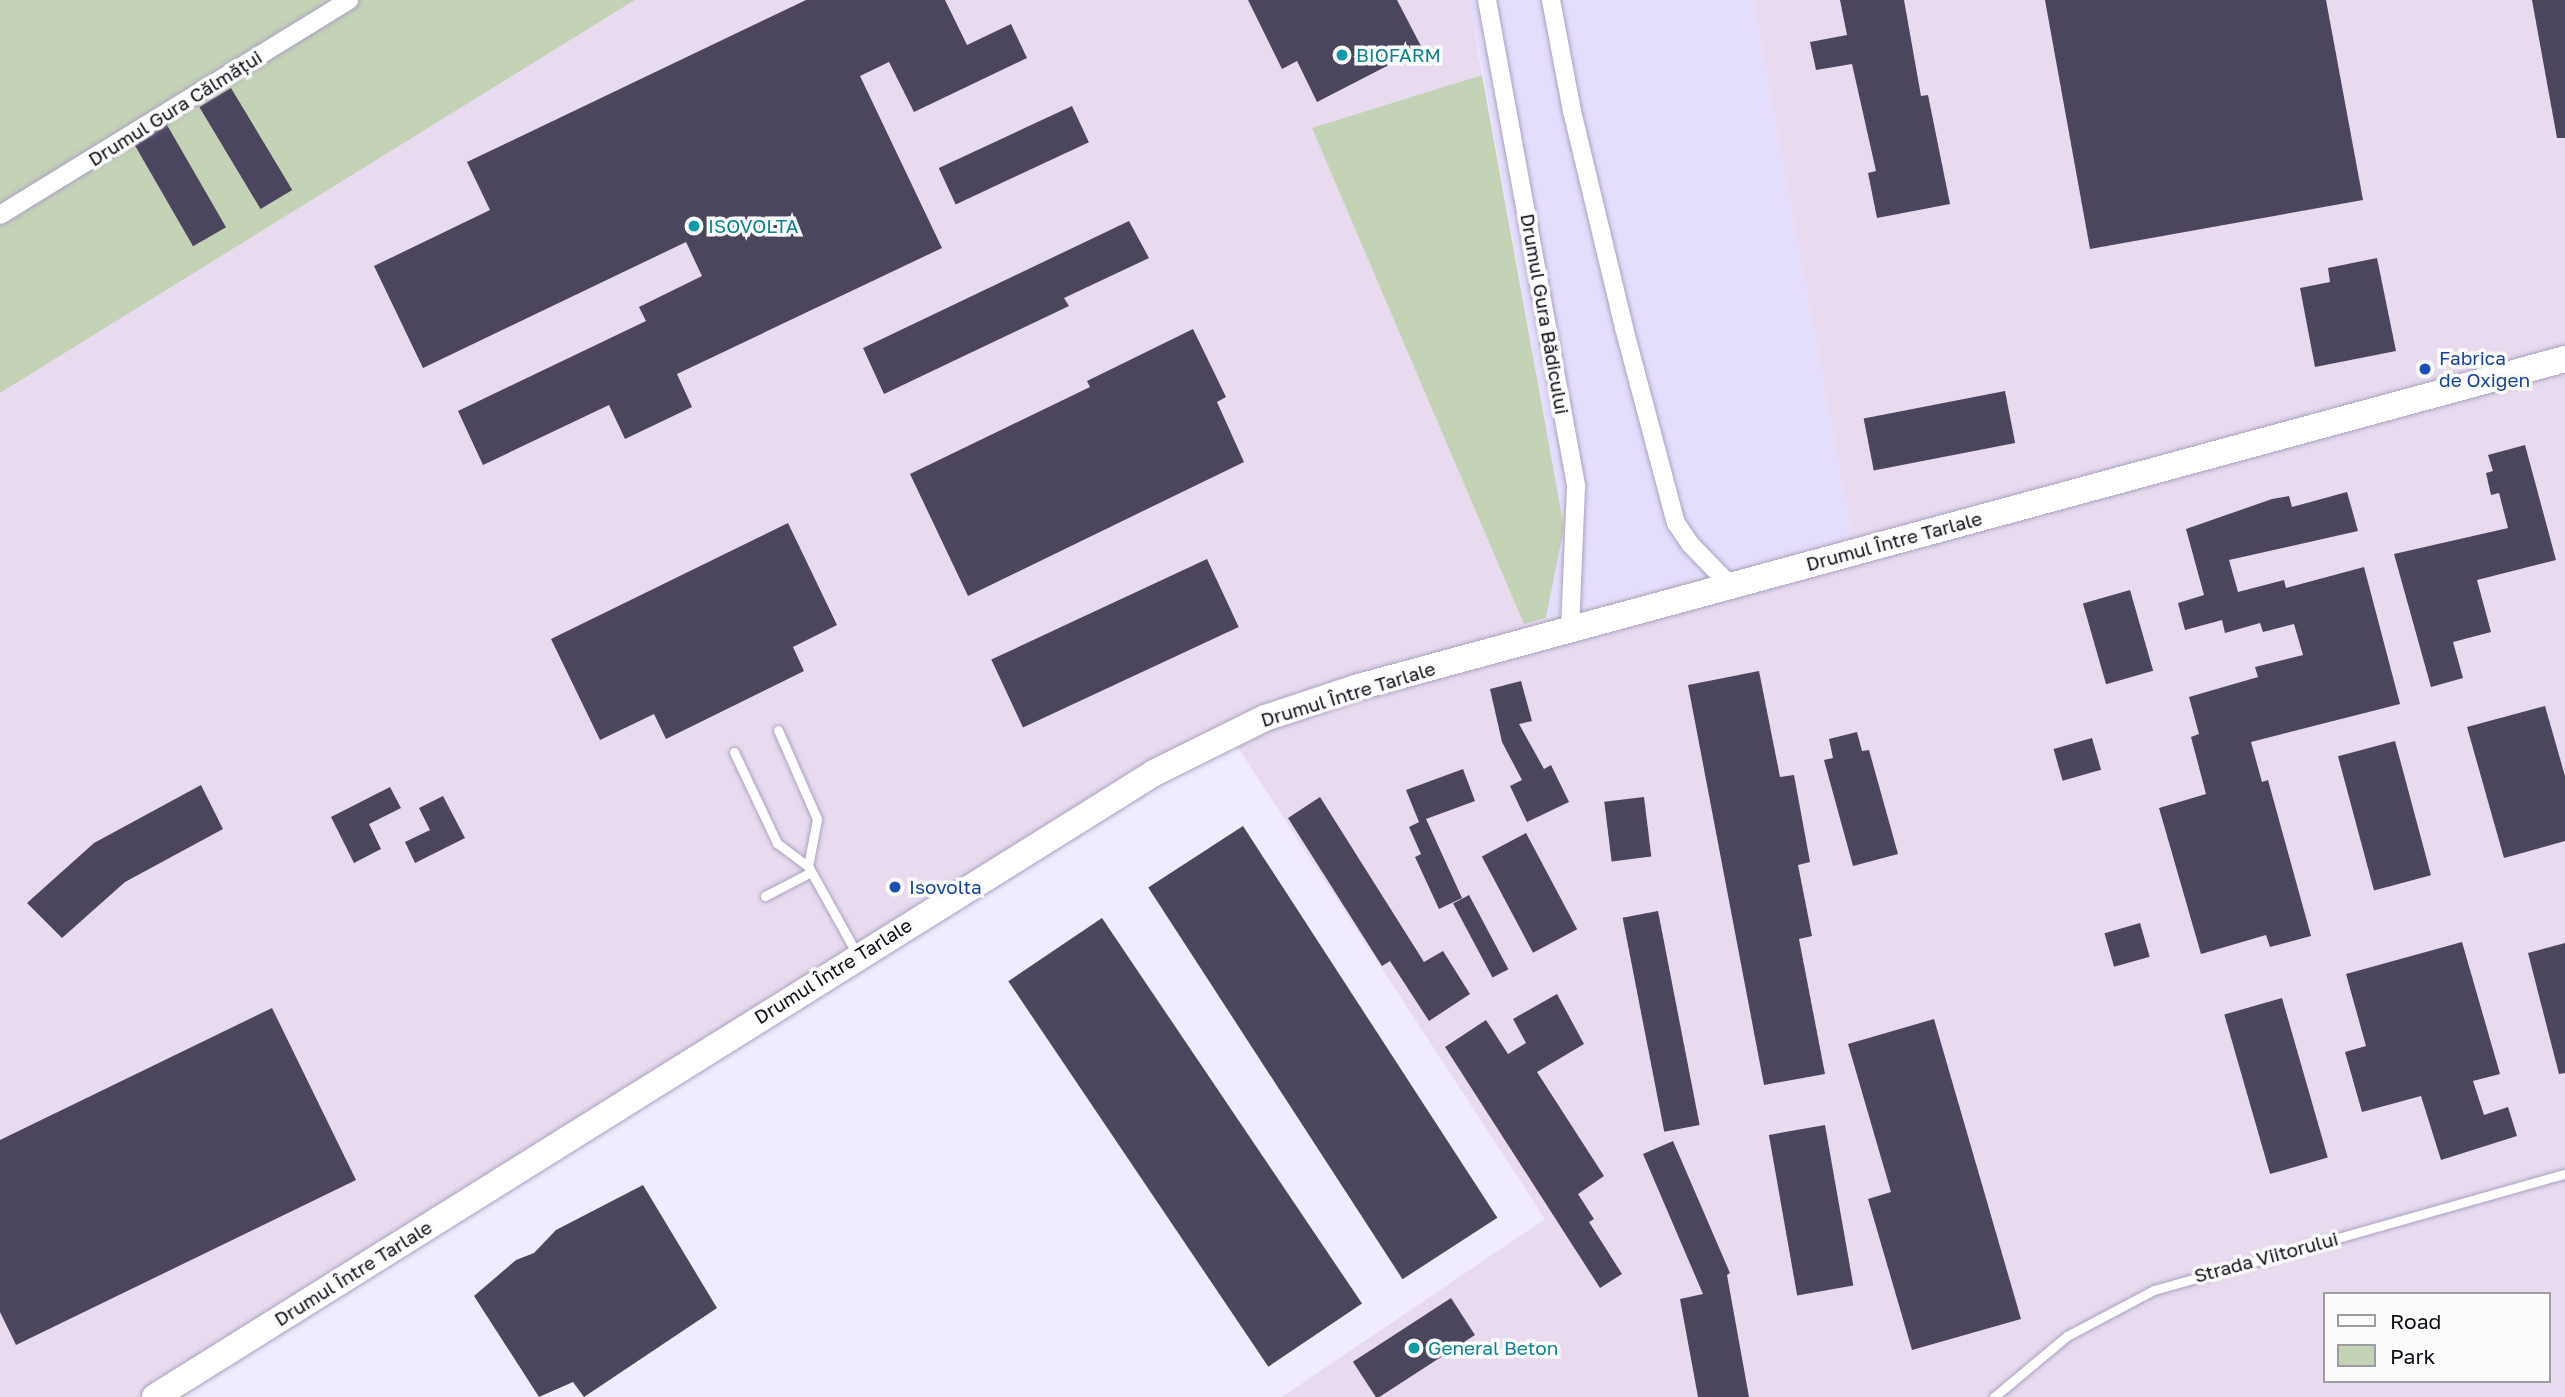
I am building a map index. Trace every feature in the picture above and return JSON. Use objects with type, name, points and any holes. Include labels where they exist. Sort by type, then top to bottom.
[{"type":"main road","name":"Drumul Între Tarlale","points":[[155,1397],[857,956],[1208,744],[1307,703],[2565,359]]},
{"type":"street","name":"Drumul Gura Călmățui","points":[[0,215],[349,0]]},
{"type":"street","name":"Drumul Gura Bădicului","points":[[1487,0],[1576,487],[1570,630]]},
{"type":"street","points":[[1551,0],[1624,328],[1676,523],[1690,544],[1731,586]]},
{"type":"lane","points":[[765,896],[809,869],[817,819],[778,730]]},
{"type":"lane","points":[[734,752],[776,843],[809,869],[857,956]]},
{"type":"lane","name":"Strada Viitorului","points":[[1994,1397],[2067,1336],[2154,1290],[2565,1174]]},
{"type":"shaded area","points":[[635,0],[1470,0],[1482,75],[1313,128],[1525,624],[1852,537],[1753,0],[2565,0],[2565,1397],[1282,1397],[1545,1219],[1235,743],[1111,814],[181,1397],[0,1397],[0,393]]},
{"type":"shaded area","points":[[1470,0],[1753,0],[1852,537],[1546,618],[1564,527]]},
{"type":"green space","points":[[0,0],[635,0],[0,393]]},
{"type":"green space","points":[[1482,75],[1564,527],[1546,618],[1524,624],[1312,128]]},
{"type":"building","name":"ISOVOLTA","points":[[806,0],[945,0],[967,45],[1011,24],[1027,58],[914,112],[889,62],[860,76],[942,248],[677,374],[692,407],[625,439],[609,405],[483,465],[458,411],[646,321],[639,307],[702,276],[686,242],[423,368],[374,266],[490,210],[467,162]]},
{"type":"building","name":"BIOFARM","points":[[1248,0],[1397,0],[1422,48],[1317,102],[1297,61],[1282,69]]},
{"type":"building","points":[[1840,0],[1904,0],[1921,96],[1928,95],[1950,204],[1877,218],[1868,173],[1876,171],[1852,64],[1816,70],[1810,42],[1847,35]]},
{"type":"building","points":[[2045,0],[2326,0],[2363,200],[2090,249]]},
{"type":"building","points":[[2532,0],[2565,0],[2565,138],[2557,138]]},
{"type":"building","points":[[231,88],[292,190],[261,209],[199,107]]},
{"type":"building","points":[[1072,106],[1089,142],[956,204],[939,168]]},
{"type":"building","points":[[167,125],[226,227],[193,246],[134,144]]},
{"type":"building","points":[[1129,221],[1149,258],[1064,298],[1069,306],[884,394],[863,348]]},
{"type":"building","points":[[2377,258],[2396,351],[2315,367],[2300,288],[2330,282],[2328,268]]},
{"type":"building","points":[[1193,329],[1226,397],[1217,402],[1244,462],[968,596],[910,474],[1090,387],[1087,381]]},
{"type":"building","points":[[2005,391],[2015,443],[1874,471],[1864,418]]},
{"type":"building","points":[[2525,445],[2556,560],[2477,580],[2491,632],[2453,642],[2463,678],[2431,687],[2394,554],[2508,528],[2499,493],[2491,495],[2486,473],[2493,471],[2488,455]]},
{"type":"building","points":[[2347,492],[2358,531],[2229,560],[2238,592],[2284,580],[2286,588],[2364,567],[2400,704],[2251,742],[2262,782],[2268,780],[2311,936],[2270,947],[2266,935],[2201,954],[2159,808],[2206,794],[2191,737],[2199,734],[2189,697],[2258,677],[2255,667],[2303,655],[2294,624],[2263,632],[2260,623],[2225,633],[2222,620],[2185,630],[2178,603],[2204,595],[2186,529],[2272,499],[2289,496],[2292,507]]},
{"type":"building","points":[[788,523],[837,625],[793,647],[804,671],[666,739],[654,714],[600,740],[551,639]]},
{"type":"building","points":[[1207,559],[1239,627],[1023,728],[991,660]]},
{"type":"building","points":[[2130,590],[2153,671],[2106,684],[2083,604]]},
{"type":"building","points":[[1759,671],[1780,777],[1794,775],[1810,862],[1798,865],[1812,936],[1799,939],[1825,1074],[1764,1085],[1688,685]]},
{"type":"building","points":[[1521,681],[1532,721],[1519,724],[1544,769],[1551,765],[1569,802],[1527,822],[1510,786],[1522,780],[1502,742],[1490,689]]},
{"type":"building","points":[[2545,706],[2565,776],[2565,841],[2504,858],[2467,727]]},
{"type":"building","points":[[1857,732],[1862,751],[1869,750],[1898,854],[1853,866],[1824,760],[1833,758],[1829,739]]},
{"type":"building","points":[[2092,738],[2101,770],[2063,781],[2054,749]]},
{"type":"building","points":[[2395,741],[2431,875],[2374,891],[2338,756]]},
{"type":"building","points":[[1463,769],[1475,801],[1426,819],[1462,898],[1439,909],[1415,857],[1421,854],[1409,827],[1419,822],[1406,790]]},
{"type":"building","points":[[201,785],[223,829],[125,882],[62,938],[27,903],[94,843]]},
{"type":"building","points":[[390,787],[401,808],[369,824],[381,849],[354,863],[331,817]]},
{"type":"building","points":[[443,796],[465,838],[415,863],[405,842],[430,830],[419,808]]},
{"type":"building","points":[[1320,797],[1424,962],[1443,951],[1470,994],[1429,1021],[1390,961],[1382,966],[1288,818]]},
{"type":"building","points":[[1644,797],[1651,857],[1612,861],[1604,802]]},
{"type":"building","points":[[1243,826],[1497,1218],[1403,1279],[1148,888]]},
{"type":"building","points":[[1526,833],[1577,929],[1533,953],[1482,856]]},
{"type":"building","points":[[1469,895],[1508,969],[1493,978],[1453,903]]},
{"type":"building","points":[[1658,911],[1700,1125],[1664,1132],[1623,918]]},
{"type":"building","points":[[1102,918],[1362,1304],[1268,1367],[1008,981]]},
{"type":"building","points":[[2140,923],[2150,957],[2114,967],[2104,933]]},
{"type":"building","points":[[2462,942],[2500,1074],[2473,1081],[2484,1115],[2508,1107],[2517,1136],[2441,1160],[2421,1096],[2362,1112],[2345,1052],[2366,1046],[2346,974]]},
{"type":"building","points":[[2565,943],[2565,1073],[2559,1074],[2528,953]]},
{"type":"building","points":[[1557,994],[1584,1044],[1537,1072],[1604,1176],[1578,1194],[1594,1219],[1589,1222],[1622,1274],[1600,1288],[1445,1047],[1486,1020],[1508,1054],[1526,1043],[1513,1019]]},
{"type":"building","points":[[2282,998],[2328,1158],[2270,1174],[2224,1015]]},
{"type":"building","points":[[272,1008],[356,1180],[16,1345],[0,1312],[0,1140]]},
{"type":"building","points":[[1934,1019],[2021,1319],[1912,1350],[1868,1199],[1891,1192],[1848,1044]]},
{"type":"building","points":[[1825,1125],[1853,1286],[1797,1295],[1769,1135]]},
{"type":"building","points":[[1673,1141],[1730,1273],[1727,1275],[1749,1397],[1698,1397],[1680,1299],[1703,1294],[1643,1154]]},
{"type":"building","points":[[643,1185],[717,1308],[584,1397],[573,1382],[539,1397],[474,1296],[516,1260],[534,1253],[556,1230]]},
{"type":"building","name":"General Beton","points":[[1451,1298],[1475,1335],[1379,1397],[1376,1397],[1353,1362]]},
{"type":"place","name":"BIOFARM","points":[[1342,55]]},
{"type":"place","name":"ISOVOLTA","points":[[694,226]]},
{"type":"place","name":"Fabrica de Oxigen","points":[[2425,369]]},
{"type":"place","name":"Isovolta","points":[[895,887]]},
{"type":"place","name":"General Beton","points":[[1414,1348]]}]
